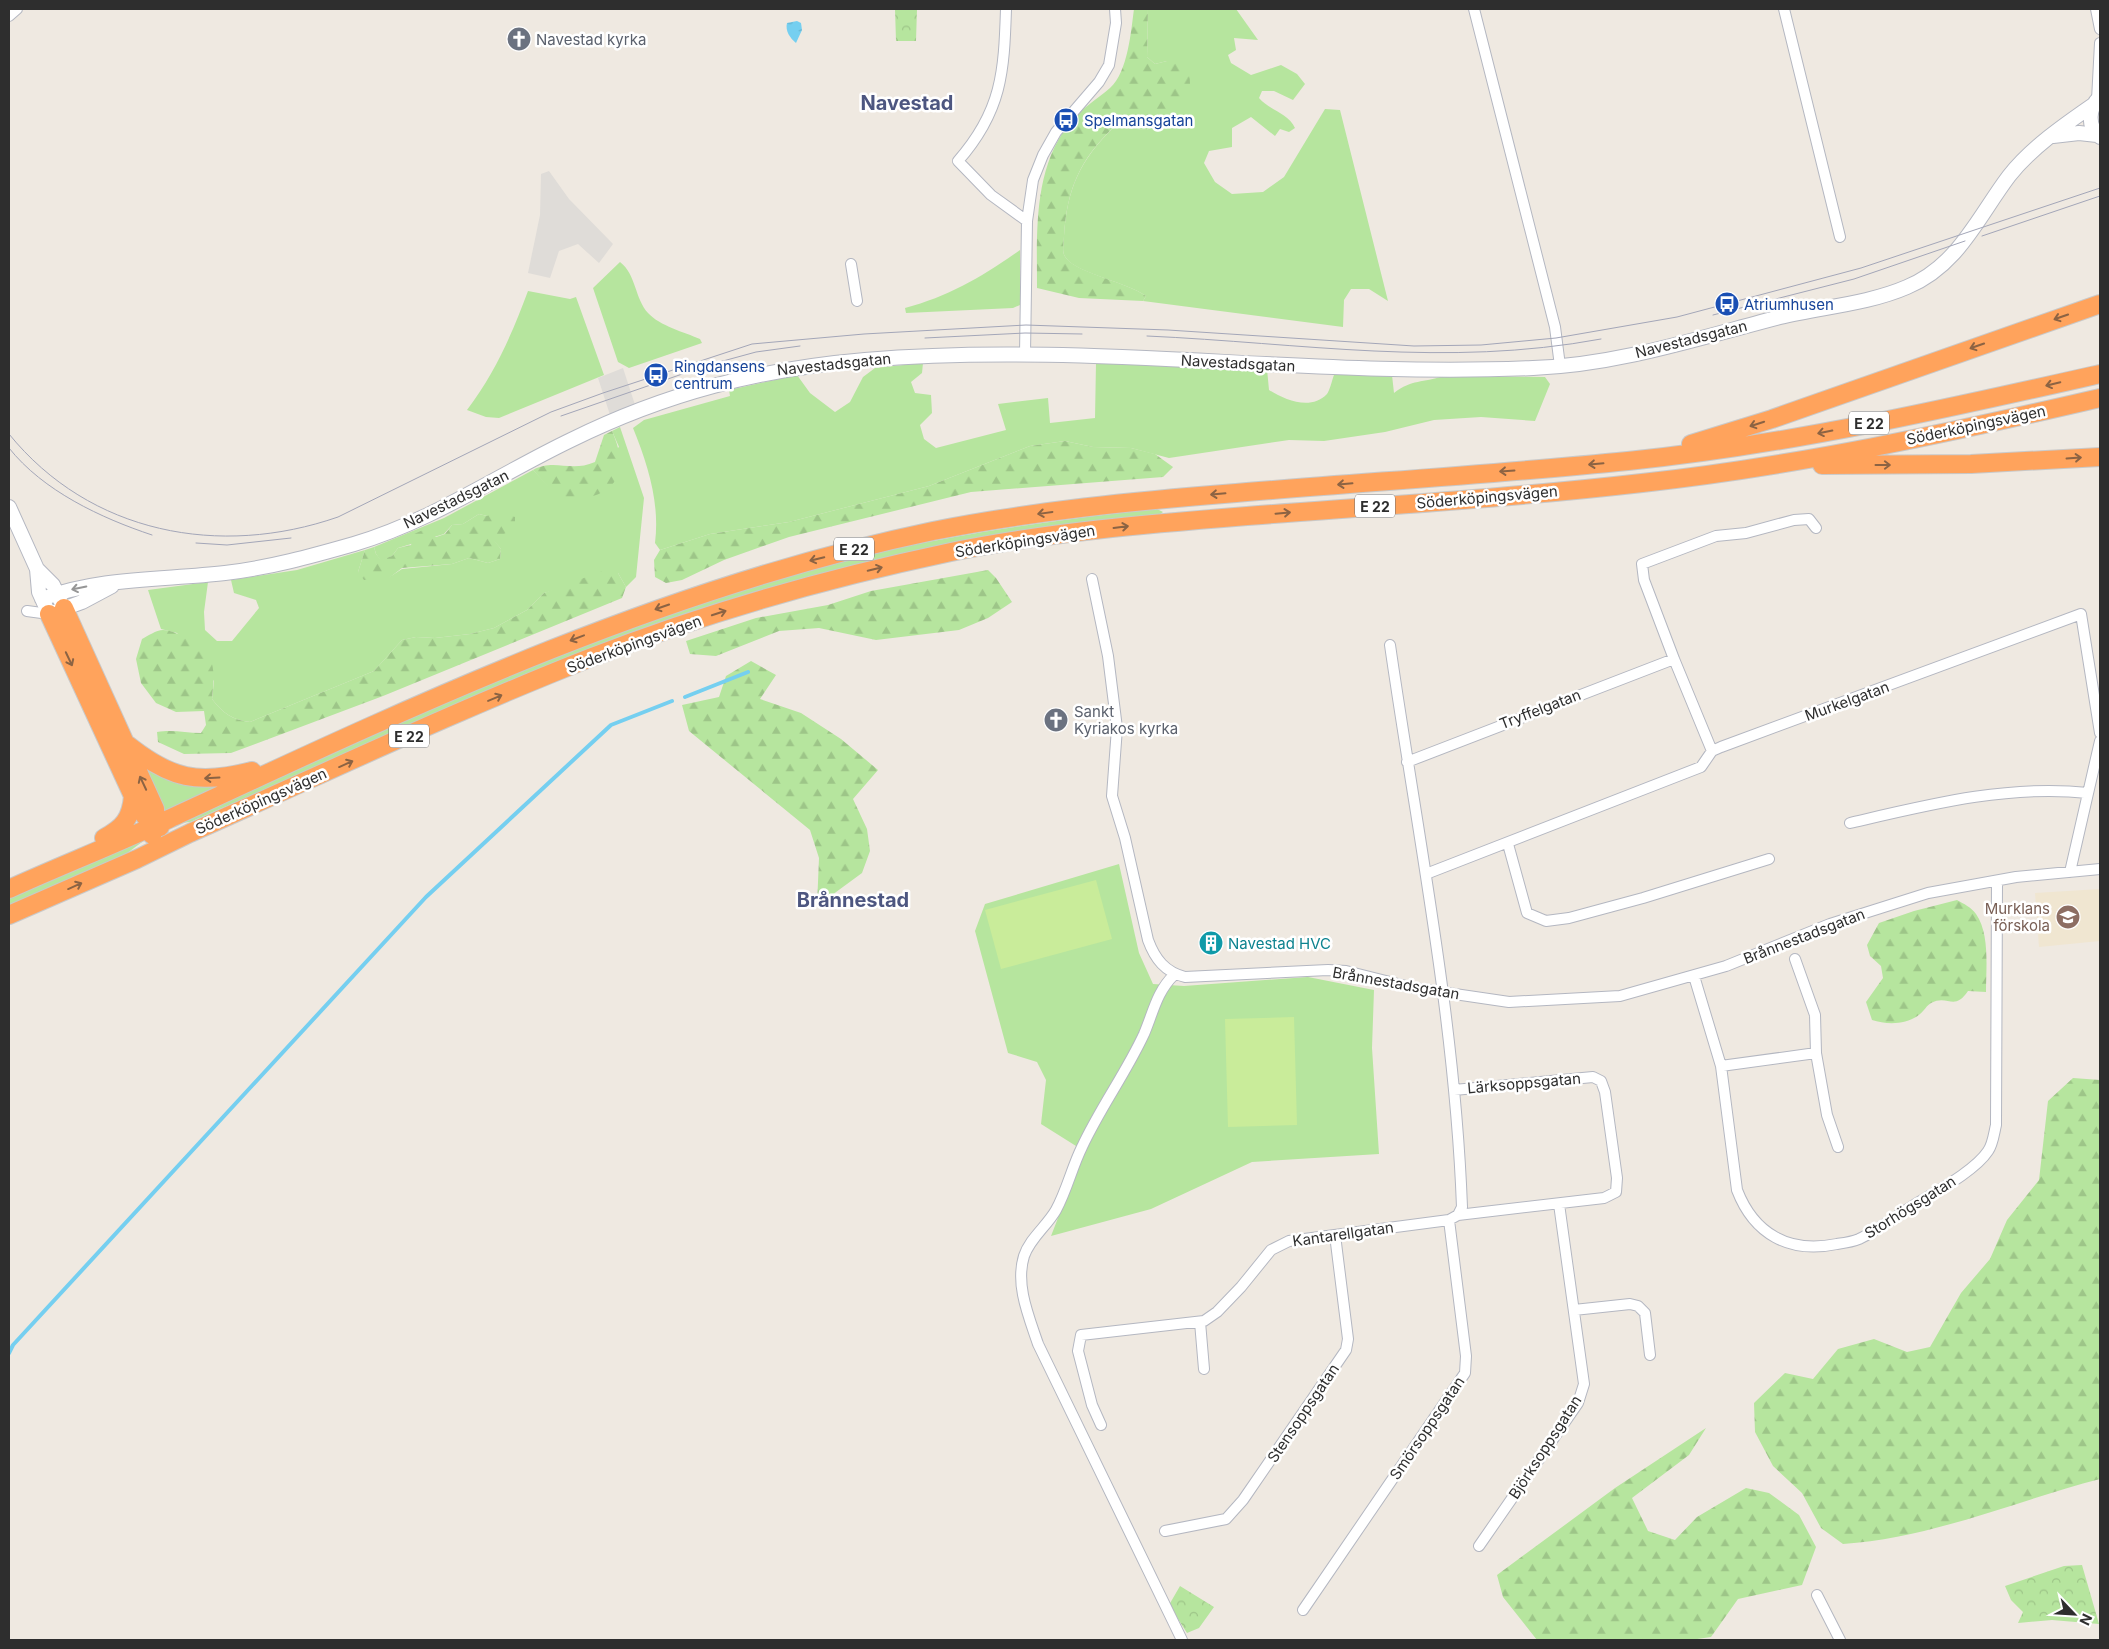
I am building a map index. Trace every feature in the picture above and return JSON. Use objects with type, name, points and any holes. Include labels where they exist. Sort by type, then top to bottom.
[{"type":"highway","points":[[1636,460],[1772,419],[2100,304]]},
{"type":"highway","name":"Söderköpingsvägen","points":[[10,889],[496,671],[635,616],[801,562],[909,537],[1005,519],[1131,502],[1636,460],[1811,434],[2100,374]]},
{"type":"highway","name":"Söderköpingsvägen","points":[[9,915],[137,859],[190,833],[596,656],[770,596],[903,563],[966,550],[1136,525],[1582,489],[1782,465],[2100,398]]},
{"type":"highway","points":[[1782,465],[1921,465],[2100,457]]},
{"type":"highway","points":[[53,604],[133,796],[145,816],[156,825],[175,832],[190,833]]},
{"type":"highway","points":[[53,604],[125,742],[155,809],[156,825],[137,859]]},
{"type":"highway","points":[[125,742],[150,762],[171,773],[187,778],[212,779],[233,776],[293,761]]},
{"type":"highway","points":[[10,889],[116,832],[128,821],[133,796]]},
{"type":"street","points":[[9,16],[17,9]]},
{"type":"street","points":[[1006,9],[1000,89],[985,125],[972,146],[958,161],[991,196],[1027,221]]},
{"type":"street","points":[[1025,354],[1027,221],[1033,180],[1042,155],[1056,132],[1099,82],[1109,64],[1116,23],[1115,9]]},
{"type":"street","points":[[1474,9],[1555,327],[1560,366]]},
{"type":"street","points":[[1784,9],[1840,238]]},
{"type":"street","points":[[2096,9],[2100,29]]},
{"type":"street","points":[[2099,136],[2090,118],[2097,101],[2100,43]]},
{"type":"street","name":"Navestadsgatan","points":[[53,604],[117,583],[227,573],[282,562],[358,542],[413,521],[455,502],[568,441],[612,421],[659,402],[736,379],[771,371],[940,354],[1025,354],[1230,361],[1316,368],[1534,368],[1613,358],[1813,309],[1884,295],[1912,285],[1934,272],[1955,253],[2013,171],[2052,136],[2097,101]]},
{"type":"street","points":[[2052,136],[2079,133],[2099,136]]},
{"type":"street","points":[[850,264],[857,301]]},
{"type":"street","points":[[9,507],[37,568],[38,592],[53,604]]},
{"type":"street","points":[[1712,751],[1644,580],[1642,564],[1716,536],[1746,533],[1794,520],[1810,519],[1816,528]]},
{"type":"street","points":[[1092,579],[1108,656],[1117,728],[1112,796],[1126,838],[1148,940],[1153,954],[1174,974],[1164,984],[1144,1034],[1081,1148],[1062,1200],[1052,1218],[1031,1243],[1024,1256],[1021,1275],[1025,1304],[1038,1344],[1182,1640]]},
{"type":"street","name":"Murkelgatan","points":[[1426,874],[1508,844],[1701,766],[1712,751],[2081,614],[2100,733]]},
{"type":"street","points":[[1390,645],[1443,992],[1454,1090],[1462,1207],[1453,1218]]},
{"type":"street","name":"Tryffelgatan","points":[[1407,762],[1674,659]]},
{"type":"street","points":[[2070,872],[2100,741]]},
{"type":"street","points":[[1850,823],[1931,805],[1992,795],[2054,789],[2088,792]]},
{"type":"street","points":[[1508,844],[1527,913],[1546,921],[1569,918],[1643,898],[1769,859]]},
{"type":"street","name":"Brånnestadsgatan","points":[[1174,974],[1186,977],[1339,971],[1414,988],[1509,1002],[1620,996],[1726,966],[1830,924],[1928,893],[1998,881],[2100,870]]},
{"type":"street","name":"Storhögsgatan","points":[[1694,976],[1721,1066],[1737,1190],[1751,1218],[1778,1239],[1795,1245],[1822,1247],[1858,1240],[1962,1175],[1989,1150],[1996,1125],[1998,881]]},
{"type":"street","points":[[1795,959],[1815,1015],[1816,1053],[1827,1115],[1838,1147]]},
{"type":"street","points":[[1721,1066],[1816,1053]]},
{"type":"street","name":"Lärksoppsgatan","points":[[1454,1090],[1593,1077],[1601,1081],[1605,1092],[1617,1178],[1616,1192]]},
{"type":"street","name":"Kantarellgatan","points":[[1101,1426],[1092,1405],[1078,1351],[1081,1335],[1200,1322],[1217,1312],[1271,1250],[1289,1241],[1604,1198],[1616,1192]]},
{"type":"street","name":"Björksoppsgatan","points":[[1480,1546],[1582,1395],[1584,1384],[1559,1204]]},
{"type":"street","name":"Smörsoppsgatan","points":[[1303,1610],[1464,1373],[1466,1356],[1453,1218]]},
{"type":"street","name":"Stensoppsgatan","points":[[1165,1531],[1226,1518],[1243,1500],[1346,1350],[1348,1339],[1335,1235]]},
{"type":"street","points":[[1574,1310],[1630,1304],[1638,1306],[1646,1313],[1650,1355]]},
{"type":"street","points":[[1200,1322],[1204,1369]]},
{"type":"street","points":[[1818,1595],[1840,1640]]},
{"type":"shaded area","points":[[549,171],[569,199],[613,244],[599,263],[578,244],[559,251],[550,278],[528,273],[540,215],[541,174]]},
{"type":"shaded area","points":[[623,368],[637,411],[612,421],[598,378]]},
{"type":"shaded area","name":"Murklans förskola","points":[[2100,889],[2100,941],[2039,947],[2035,893]]},
{"type":"green space","points":[[895,9],[917,9],[916,41],[896,41]]},
{"type":"green space","points":[[1134,9],[1148,9],[1147,57],[1155,64],[1167,61],[1189,64],[1190,84],[1166,117],[1147,130],[1114,127],[1092,151],[1077,176],[1072,189],[1068,204],[1063,250],[1064,256],[1081,269],[1127,286],[1146,296],[1143,301],[1079,298],[1037,288],[1039,203],[1048,162],[1057,143],[1072,120],[1116,81],[1128,51]]},
{"type":"green space","points":[[1148,9],[1236,9],[1258,40],[1234,38],[1236,50],[1228,55],[1231,63],[1251,75],[1281,65],[1297,74],[1305,84],[1293,100],[1274,91],[1262,91],[1259,98],[1288,119],[1295,128],[1289,132],[1280,129],[1275,136],[1251,117],[1232,128],[1232,147],[1209,151],[1204,163],[1215,182],[1232,194],[1263,192],[1284,177],[1325,109],[1340,110],[1388,301],[1369,289],[1351,289],[1344,300],[1343,327],[1143,301],[1146,296],[1138,291],[1081,269],[1066,258],[1063,247],[1068,204],[1077,176],[1092,151],[1114,127],[1148,130],[1167,61],[1155,64],[1147,57]]},
{"type":"green space","points":[[1020,250],[1020,305],[1013,308],[906,313],[905,308],[937,298],[966,284]]},
{"type":"green space","points":[[620,262],[629,273],[640,301],[653,318],[700,339],[702,343],[629,368],[618,362],[593,288]]},
{"type":"green space","points":[[528,291],[570,299],[576,297],[604,375],[499,418],[486,417],[467,410],[486,382],[502,353]]},
{"type":"green space","points":[[923,363],[922,373],[911,382],[915,393],[931,395],[932,413],[920,425],[924,439],[936,448],[1006,430],[998,404],[1048,398],[1050,423],[1095,418],[1096,363],[1267,369],[1269,390],[1290,400],[1306,403],[1321,399],[1327,394],[1334,375],[1392,375],[1394,393],[1406,385],[1443,376],[1545,377],[1550,384],[1535,421],[1481,417],[1434,420],[1385,432],[1324,441],[1289,440],[1169,458],[1131,448],[1093,447],[1065,441],[1030,446],[929,486],[789,522],[710,534],[660,550],[655,543],[656,513],[654,499],[648,470],[633,428],[644,420],[730,396],[729,390],[797,375],[810,393],[835,412],[850,402],[863,377],[875,368]]},
{"type":"green space","points":[[620,427],[644,498],[636,577],[626,587],[618,573],[544,593],[527,610],[494,628],[470,634],[435,638],[416,637],[402,640],[374,671],[250,722],[233,718],[220,708],[212,699],[214,681],[177,633],[161,629],[148,590],[208,582],[204,612],[205,630],[217,641],[232,641],[259,608],[256,600],[234,593],[231,580],[297,570],[365,550],[358,572],[388,578],[402,569],[452,564],[469,558],[488,563],[500,559],[501,549],[493,540],[487,516],[479,514],[463,524],[452,525],[444,534],[398,548],[392,556],[381,561],[374,547],[444,518],[533,470],[557,495],[619,447],[612,431]]},
{"type":"green space","points":[[612,431],[618,448],[620,463],[618,475],[603,492],[591,497],[559,499],[533,470],[548,465],[578,466],[595,462],[604,435]]},
{"type":"green space","points":[[1065,441],[1093,447],[1131,448],[1155,454],[1173,467],[1163,477],[971,492],[789,537],[724,560],[682,580],[666,583],[655,577],[654,560],[660,550],[710,534],[789,522],[929,486],[1030,446]]},
{"type":"green space","points":[[1157,509],[1163,512],[1159,515],[975,541],[472,699],[190,822],[172,824],[537,664],[686,608],[762,583],[859,557],[958,536],[1057,521]]},
{"type":"green space","points":[[499,511],[515,517],[515,529],[493,539],[501,549],[500,559],[488,563],[469,558],[452,564],[402,568],[389,578],[364,580],[358,572],[365,550],[374,547],[376,554],[381,560],[392,556],[398,548],[411,545],[414,534],[423,530],[436,537],[445,534],[452,525],[463,524],[479,514],[487,516]]},
{"type":"green space","points":[[605,570],[618,573],[626,587],[622,598],[383,696],[231,753],[184,754],[158,742],[157,732],[201,733],[206,725],[204,711],[176,712],[156,703],[141,683],[136,659],[142,639],[152,633],[163,630],[176,633],[192,641],[205,652],[210,658],[213,668],[212,699],[228,715],[238,720],[250,722],[374,671],[402,640],[416,637],[435,638],[470,634],[494,628],[527,610],[544,593]]},
{"type":"green space","points":[[988,570],[996,578],[1012,602],[988,618],[959,630],[876,640],[819,628],[779,631],[716,656],[690,654],[686,641],[756,618],[828,605],[871,591]]},
{"type":"green space","points":[[751,661],[776,675],[760,699],[801,713],[841,739],[878,770],[853,799],[867,829],[870,851],[862,873],[817,906],[819,858],[810,830],[689,731],[682,705],[719,697],[726,676]]},
{"type":"green space","points":[[139,764],[223,785],[166,816]]},
{"type":"green space","points":[[144,836],[142,842],[126,854],[9,909],[9,899]]},
{"type":"green space","points":[[1119,864],[1139,953],[1153,984],[1184,986],[1308,977],[1374,990],[1372,1048],[1379,1154],[1252,1162],[1151,1209],[1051,1236],[1084,1151],[1041,1124],[1046,1080],[1037,1062],[1008,1053],[975,931],[985,904]]},
{"type":"green space","points":[[1096,880],[1112,939],[1001,969],[985,910]]},
{"type":"green space","points":[[1957,900],[1976,914],[1983,931],[1986,952],[1986,992],[1968,991],[1955,1002],[1937,1001],[1930,1004],[1915,1018],[1903,1022],[1884,1023],[1872,1020],[1866,1002],[1883,978],[1881,966],[1870,956],[1867,945],[1879,923],[1914,911]]},
{"type":"green space","points":[[1294,1017],[1297,1125],[1228,1127],[1225,1019]]},
{"type":"green space","points":[[2073,1078],[2100,1080],[2100,1479],[1941,1527],[1876,1540],[1843,1544],[1821,1528],[1802,1493],[1773,1466],[1755,1432],[1754,1403],[1785,1373],[1813,1379],[1838,1349],[1874,1339],[1907,1352],[1930,1347],[1961,1293],[1990,1259],[2007,1220],[2039,1180],[2048,1101]]},
{"type":"green space","points":[[1706,1428],[1689,1455],[1632,1498],[1648,1531],[1675,1540],[1697,1517],[1746,1488],[1769,1493],[1799,1515],[1816,1547],[1802,1585],[1738,1599],[1711,1637],[1690,1640],[1537,1640],[1503,1597],[1497,1575],[1615,1488]]},
{"type":"green space","points":[[2082,1565],[2099,1624],[2052,1620],[2018,1623],[2023,1612],[2011,1600],[2005,1586],[2064,1566]]},
{"type":"green space","points":[[1180,1586],[1214,1607],[1199,1628],[1187,1633],[1169,1605]]},
{"type":"water","points":[[797,21],[801,23],[802,30],[796,43],[789,34],[787,23]]},
{"type":"waterway","points":[[685,697],[748,672]]},
{"type":"waterway","points":[[9,1353],[13,1345],[426,897],[611,725],[672,701]]},
{"type":"tram line","points":[[9,434],[42,468],[78,495],[118,515],[160,528],[203,535],[248,535],[293,529],[338,517],[551,412],[752,344],[864,334],[1026,325],[1168,330],[1414,346],[1481,345],[1556,338],[1677,317],[1861,268],[2100,188]]},
{"type":"tram line","points":[[1982,236],[2100,196]]},
{"type":"tram line","points":[[1713,315],[1854,279],[1965,241]]},
{"type":"tram line","points":[[925,338],[1025,333],[1082,334]]},
{"type":"tram line","points":[[1147,336],[1318,348],[1430,353],[1486,352],[1601,339]]},
{"type":"tram line","points":[[712,364],[756,352],[800,346]]},
{"type":"tram line","points":[[561,416],[691,371]]},
{"type":"tram line","points":[[9,448],[39,477],[74,501],[113,520],[152,535]]},
{"type":"tram line","points":[[196,543],[227,545],[291,538]]},
{"type":"place","name":"Navestad kyrka","points":[[519,39]]},
{"type":"place","name":"Spelmansgatan","points":[[1066,120]]},
{"type":"place","name":"Atriumhusen","points":[[1727,304]]},
{"type":"place","name":"Ringdansens centrum","points":[[656,375]]},
{"type":"place","name":"Sankt Kyriakos kyrka","points":[[1056,720]]},
{"type":"place","name":"Murklans förskola","points":[[2068,917]]},
{"type":"place","name":"Navestad HVC","points":[[1211,943]]},
{"type":"district","name":"Navestad","points":[[907,103]]},
{"type":"district","name":"Brånnestad","points":[[853,900]]}]
